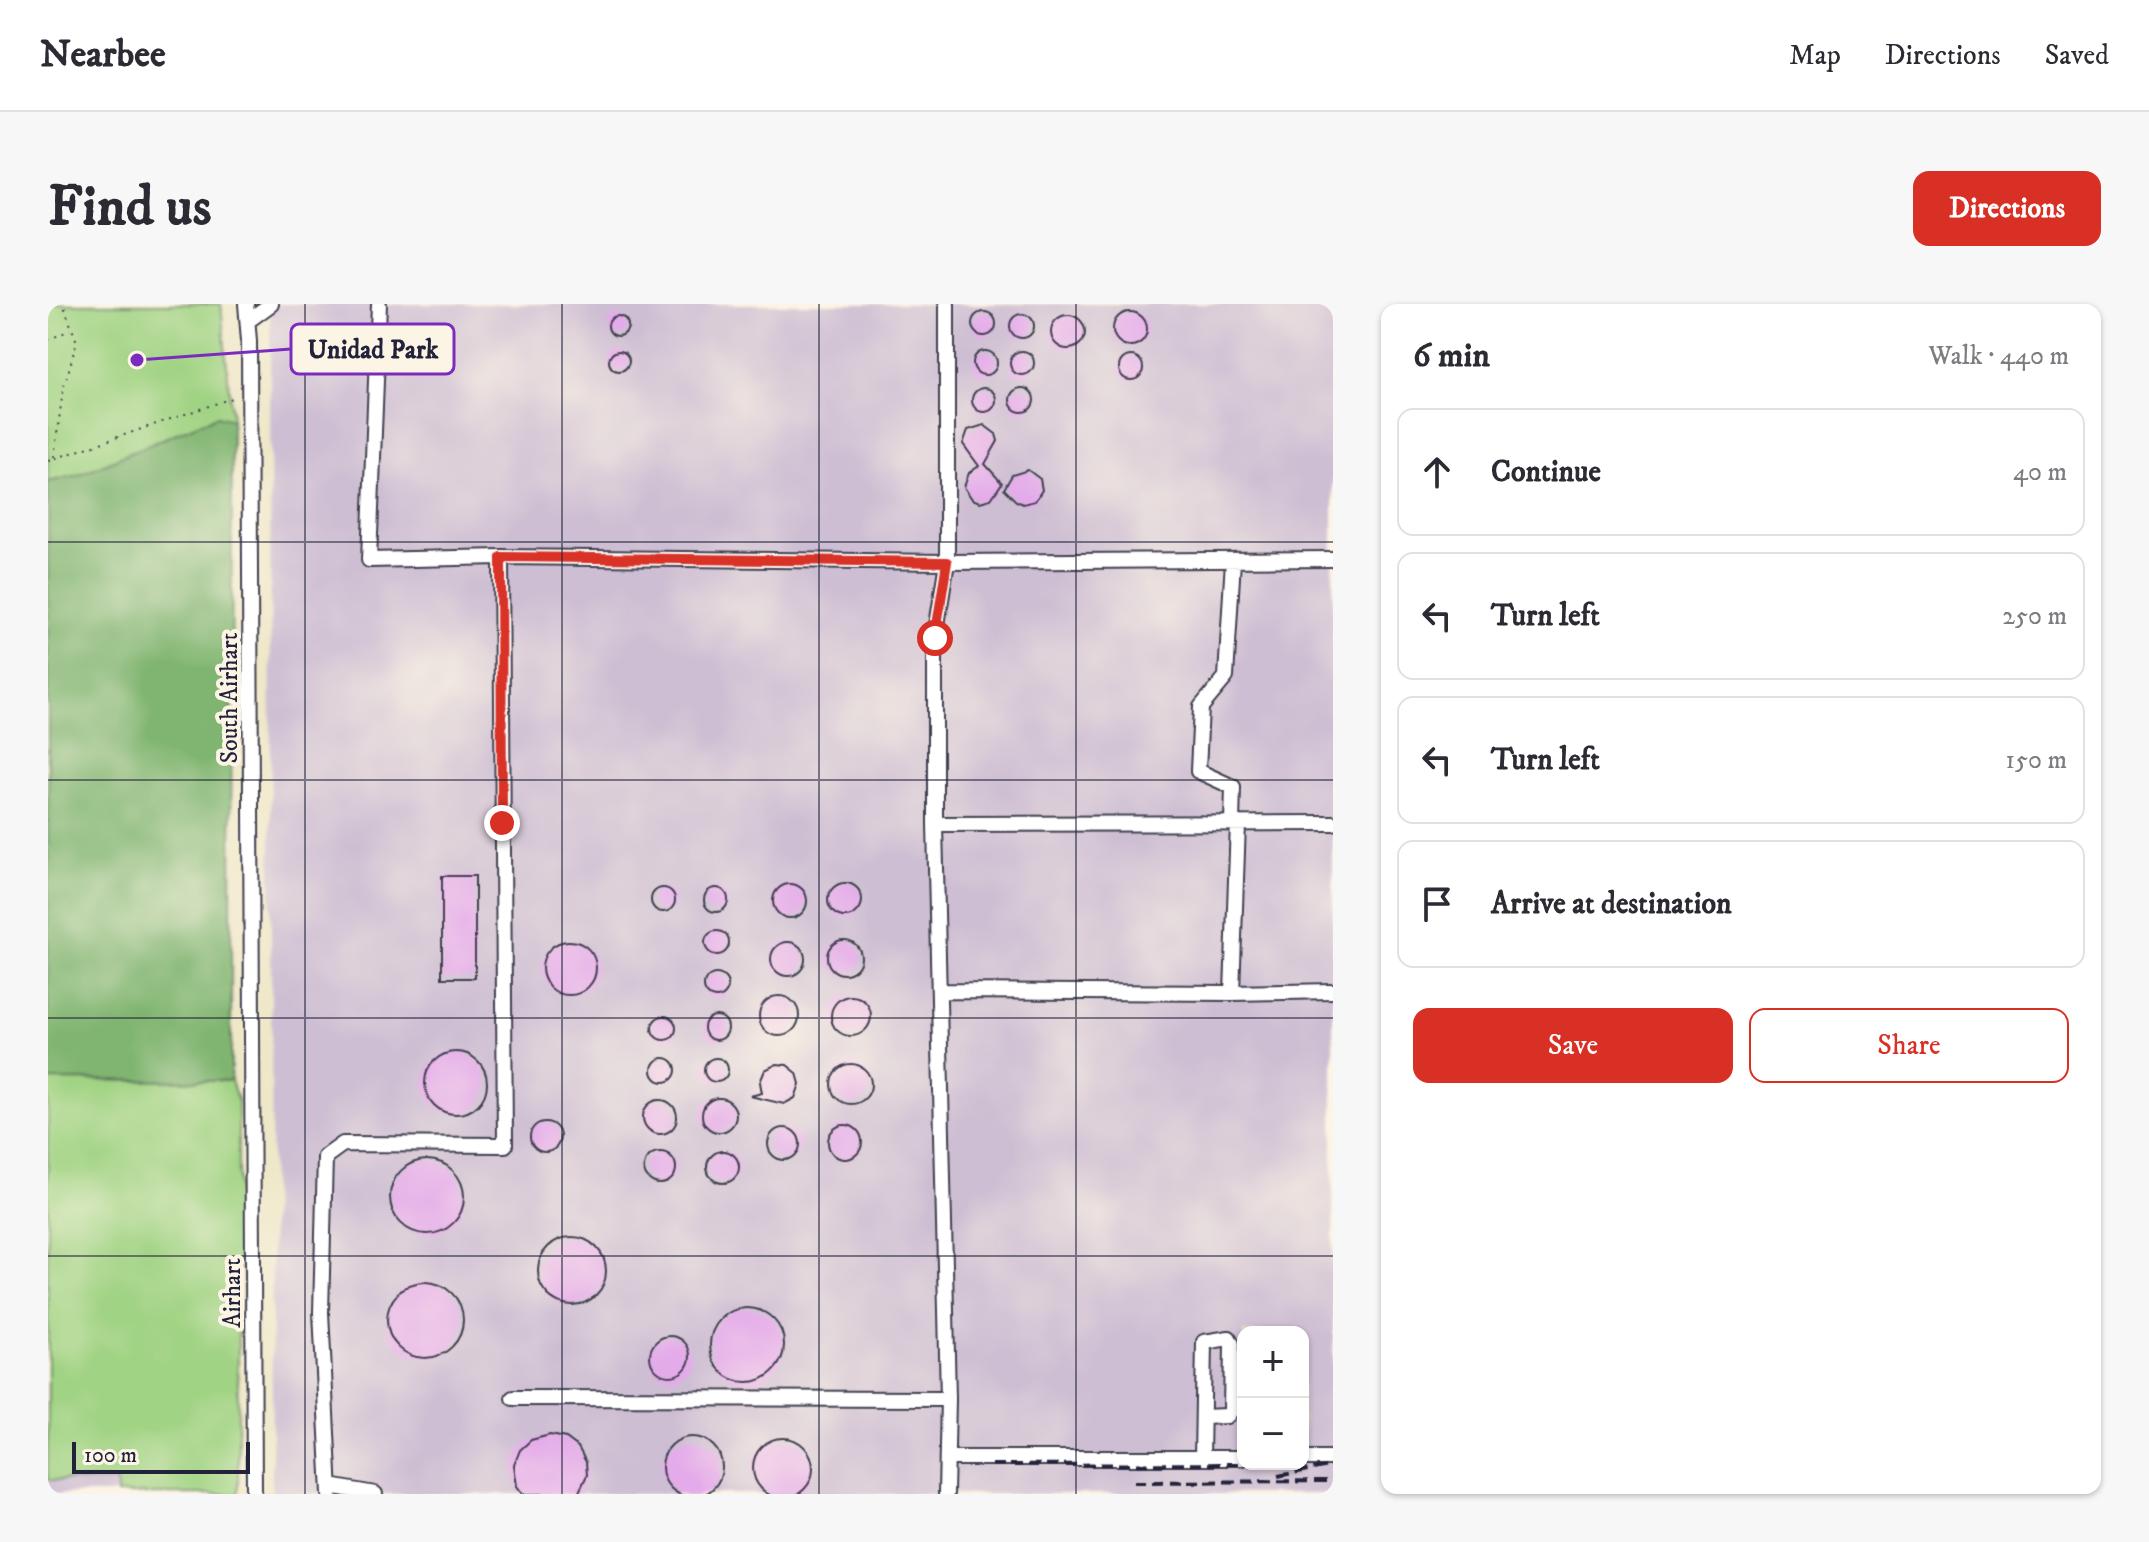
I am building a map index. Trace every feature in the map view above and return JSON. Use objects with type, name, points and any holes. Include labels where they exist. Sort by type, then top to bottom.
[{"type":"street","name":"South Airhart","points":[[246,304],[249,320],[253,1092]]},
{"type":"street","points":[[249,320],[271,304]]},
{"type":"street","points":[[379,304],[369,560],[501,557],[947,562],[1333,559]]},
{"type":"street","points":[[946,1494],[948,1399],[935,824],[935,638],[947,562],[947,304]]},
{"type":"street","points":[[375,1494],[330,1490],[321,1312],[325,1157],[343,1144],[505,1145],[501,557]]},
{"type":"street","points":[[1232,993],[1233,787],[1198,771],[1197,756],[1201,707],[1226,677],[1233,560]]},
{"type":"street","points":[[935,824],[1333,823]]},
{"type":"street","points":[[939,991],[1333,991]]},
{"type":"street","name":"Airhart","points":[[253,1092],[254,1494]]},
{"type":"street","points":[[1202,1458],[1204,1342],[1226,1337],[1232,1344],[1231,1411],[1227,1416],[1203,1417]]},
{"type":"street","points":[[513,1398],[948,1399]]},
{"type":"street","points":[[947,1458],[1237,1458]]},
{"type":"street","points":[[1309,1458],[1333,1458]]},
{"type":"path","points":[[54,458],[63,390],[77,342],[63,304]]},
{"type":"path","points":[[48,340],[71,330]]},
{"type":"path","points":[[48,461],[235,397]]},
{"type":"shaded area","points":[[270,304],[1333,304],[1333,1494],[272,1494]]},
{"type":"shaded area","points":[[48,1480],[117,1481],[117,1494],[48,1494]]},
{"type":"green space","points":[[48,304],[221,304],[232,420],[216,416],[78,475],[48,482]]},
{"type":"green space","points":[[217,416],[232,420],[231,1081],[48,1080],[48,482],[78,475]]},
{"type":"green space","points":[[48,1080],[231,1081],[238,1102],[238,1494],[117,1494],[117,1481],[48,1480]]},
{"type":"building","points":[[984,312],[995,319],[996,324],[989,335],[984,336],[973,329],[972,324],[979,313]]},
{"type":"building","points":[[1130,312],[1142,317],[1147,329],[1142,341],[1130,346],[1118,341],[1113,329],[1118,317]]},
{"type":"building","points":[[1022,314],[1033,321],[1034,326],[1027,337],[1022,338],[1011,331],[1010,326],[1017,315]]},
{"type":"building","points":[[1068,315],[1080,320],[1085,332],[1080,344],[1068,349],[1056,344],[1051,332],[1056,320]]},
{"type":"building","points":[[614,316],[622,316],[628,326],[622,336],[614,336],[608,330],[608,322]]},
{"type":"building","points":[[615,351],[623,351],[629,361],[623,371],[615,371],[609,365],[609,357]]},
{"type":"building","points":[[985,351],[996,358],[997,363],[990,374],[985,375],[974,368],[973,363],[980,352]]},
{"type":"building","points":[[1022,351],[1033,358],[1034,363],[1027,374],[1022,375],[1011,368],[1010,363],[1017,352]]},
{"type":"building","points":[[1131,356],[1140,359],[1143,368],[1140,377],[1131,380],[1122,377],[1119,368],[1122,359]]},
{"type":"building","points":[[984,388],[993,391],[996,400],[993,409],[984,412],[975,409],[972,400],[975,391]]},
{"type":"building","points":[[1022,388],[1031,391],[1034,400],[1031,409],[1022,412],[1013,409],[1010,400],[1013,391]]},
{"type":"building","points":[[984,425],[996,434],[998,441],[985,464],[1002,483],[991,499],[980,502],[972,499],[964,487],[969,473],[979,466],[963,444],[968,430]]},
{"type":"building","points":[[1028,470],[1040,479],[1042,490],[1035,501],[1023,504],[1004,489],[1012,475]]},
{"type":"building","points":[[442,876],[475,876],[475,978],[442,978]]},
{"type":"building","points":[[845,883],[857,888],[862,900],[857,912],[845,917],[833,912],[828,900],[833,888]]},
{"type":"building","points":[[790,884],[802,889],[807,901],[802,913],[790,918],[778,913],[773,901],[778,889]]},
{"type":"building","points":[[663,888],[672,891],[675,900],[672,909],[663,912],[654,909],[651,900],[654,891]]},
{"type":"building","points":[[716,888],[725,891],[728,900],[725,909],[716,912],[707,909],[704,900],[707,891]]},
{"type":"building","points":[[717,931],[726,934],[729,943],[726,952],[717,955],[708,952],[705,943],[708,934]]},
{"type":"building","points":[[844,940],[856,945],[861,957],[856,969],[844,974],[832,969],[827,957],[832,945]]},
{"type":"building","points":[[569,941],[588,949],[596,968],[588,987],[569,995],[550,987],[542,968],[550,949]]},
{"type":"building","points":[[788,942],[800,947],[805,959],[800,971],[788,976],[776,971],[771,959],[776,947]]},
{"type":"building","points":[[716,974],[725,977],[728,986],[725,995],[716,998],[707,995],[704,986],[707,977]]},
{"type":"building","points":[[779,996],[793,1002],[799,1016],[793,1030],[779,1036],[765,1030],[759,1016],[765,1002]]},
{"type":"building","points":[[851,996],[865,1002],[871,1016],[865,1030],[851,1036],[837,1030],[831,1016],[837,1002]]},
{"type":"building","points":[[664,1016],[673,1019],[676,1028],[673,1037],[664,1040],[655,1037],[652,1028],[655,1019]]},
{"type":"building","points":[[716,1016],[725,1019],[728,1028],[725,1037],[716,1040],[707,1037],[704,1028],[707,1019]]},
{"type":"building","points":[[456,1052],[468,1054],[478,1061],[485,1071],[485,1095],[478,1105],[468,1112],[456,1114],[444,1112],[434,1105],[427,1095],[425,1083],[427,1071],[434,1061],[444,1054]]},
{"type":"building","points":[[664,1058],[673,1061],[676,1070],[673,1079],[664,1082],[655,1079],[652,1070],[655,1061]]},
{"type":"building","points":[[716,1058],[725,1061],[728,1070],[725,1079],[716,1082],[707,1079],[704,1070],[707,1061]]},
{"type":"building","points":[[777,1064],[787,1065],[797,1073],[800,1084],[795,1098],[784,1104],[750,1096],[762,1093],[760,1082],[765,1070]]},
{"type":"building","points":[[851,1064],[865,1070],[871,1084],[865,1098],[851,1104],[837,1098],[831,1084],[837,1070]]},
{"type":"building","points":[[719,1098],[731,1103],[736,1115],[731,1127],[719,1132],[707,1127],[702,1115],[707,1103]]},
{"type":"building","points":[[660,1100],[672,1105],[677,1117],[672,1129],[660,1134],[648,1129],[643,1117],[648,1105]]},
{"type":"building","points":[[545,1122],[556,1126],[560,1137],[556,1148],[545,1152],[534,1148],[530,1137],[534,1126]]},
{"type":"building","points":[[845,1125],[857,1130],[862,1142],[857,1154],[845,1159],[833,1154],[828,1142],[833,1130]]},
{"type":"building","points":[[784,1128],[796,1132],[800,1144],[796,1156],[784,1160],[772,1156],[768,1144],[772,1132]]},
{"type":"building","points":[[723,1151],[735,1155],[739,1167],[735,1179],[723,1183],[711,1179],[707,1167],[711,1155]]},
{"type":"building","points":[[660,1152],[672,1156],[676,1168],[672,1180],[660,1184],[648,1180],[644,1168],[648,1156]]},
{"type":"building","points":[[427,1160],[448,1166],[458,1176],[464,1197],[458,1218],[448,1228],[427,1234],[406,1228],[396,1218],[390,1197],[396,1176],[406,1166]]},
{"type":"building","points":[[572,1237],[596,1247],[606,1271],[596,1295],[572,1305],[548,1295],[538,1271],[548,1247]]},
{"type":"building","points":[[425,1282],[439,1285],[452,1293],[460,1306],[463,1320],[460,1334],[452,1347],[439,1355],[425,1358],[411,1355],[398,1347],[390,1334],[387,1320],[390,1306],[398,1293],[411,1285]]},
{"type":"building","points":[[740,1308],[754,1308],[768,1314],[778,1324],[784,1345],[782,1359],[768,1376],[754,1382],[740,1382],[726,1376],[716,1366],[710,1352],[710,1338],[716,1324],[726,1314]]},
{"type":"building","points":[[670,1336],[684,1342],[690,1356],[684,1370],[670,1376],[656,1370],[650,1356],[656,1342]]},
{"type":"building","points":[[550,1435],[566,1438],[578,1447],[586,1462],[587,1475],[578,1494],[523,1494],[517,1486],[514,1465],[520,1450],[531,1440]]},
{"type":"building","points":[[692,1437],[704,1439],[713,1446],[720,1455],[720,1479],[713,1488],[704,1495],[692,1497],[680,1495],[671,1488],[664,1479],[662,1467],[664,1455],[671,1446],[680,1439]]},
{"type":"building","points":[[783,1438],[794,1440],[804,1447],[811,1457],[811,1479],[804,1489],[794,1496],[783,1498],[772,1496],[762,1489],[755,1479],[753,1468],[755,1457],[762,1447],[772,1440]]},
{"type":"railway","points":[[992,1465],[1237,1464]]},
{"type":"railway","points":[[1278,1476],[1333,1465]]},
{"type":"railway","points":[[1134,1482],[1333,1481]]},
{"type":"place","name":"Unidad Park","points":[[137,360]]},
{"type":"route","points":[[502,823],[501,557],[947,562],[935,638]]}]
